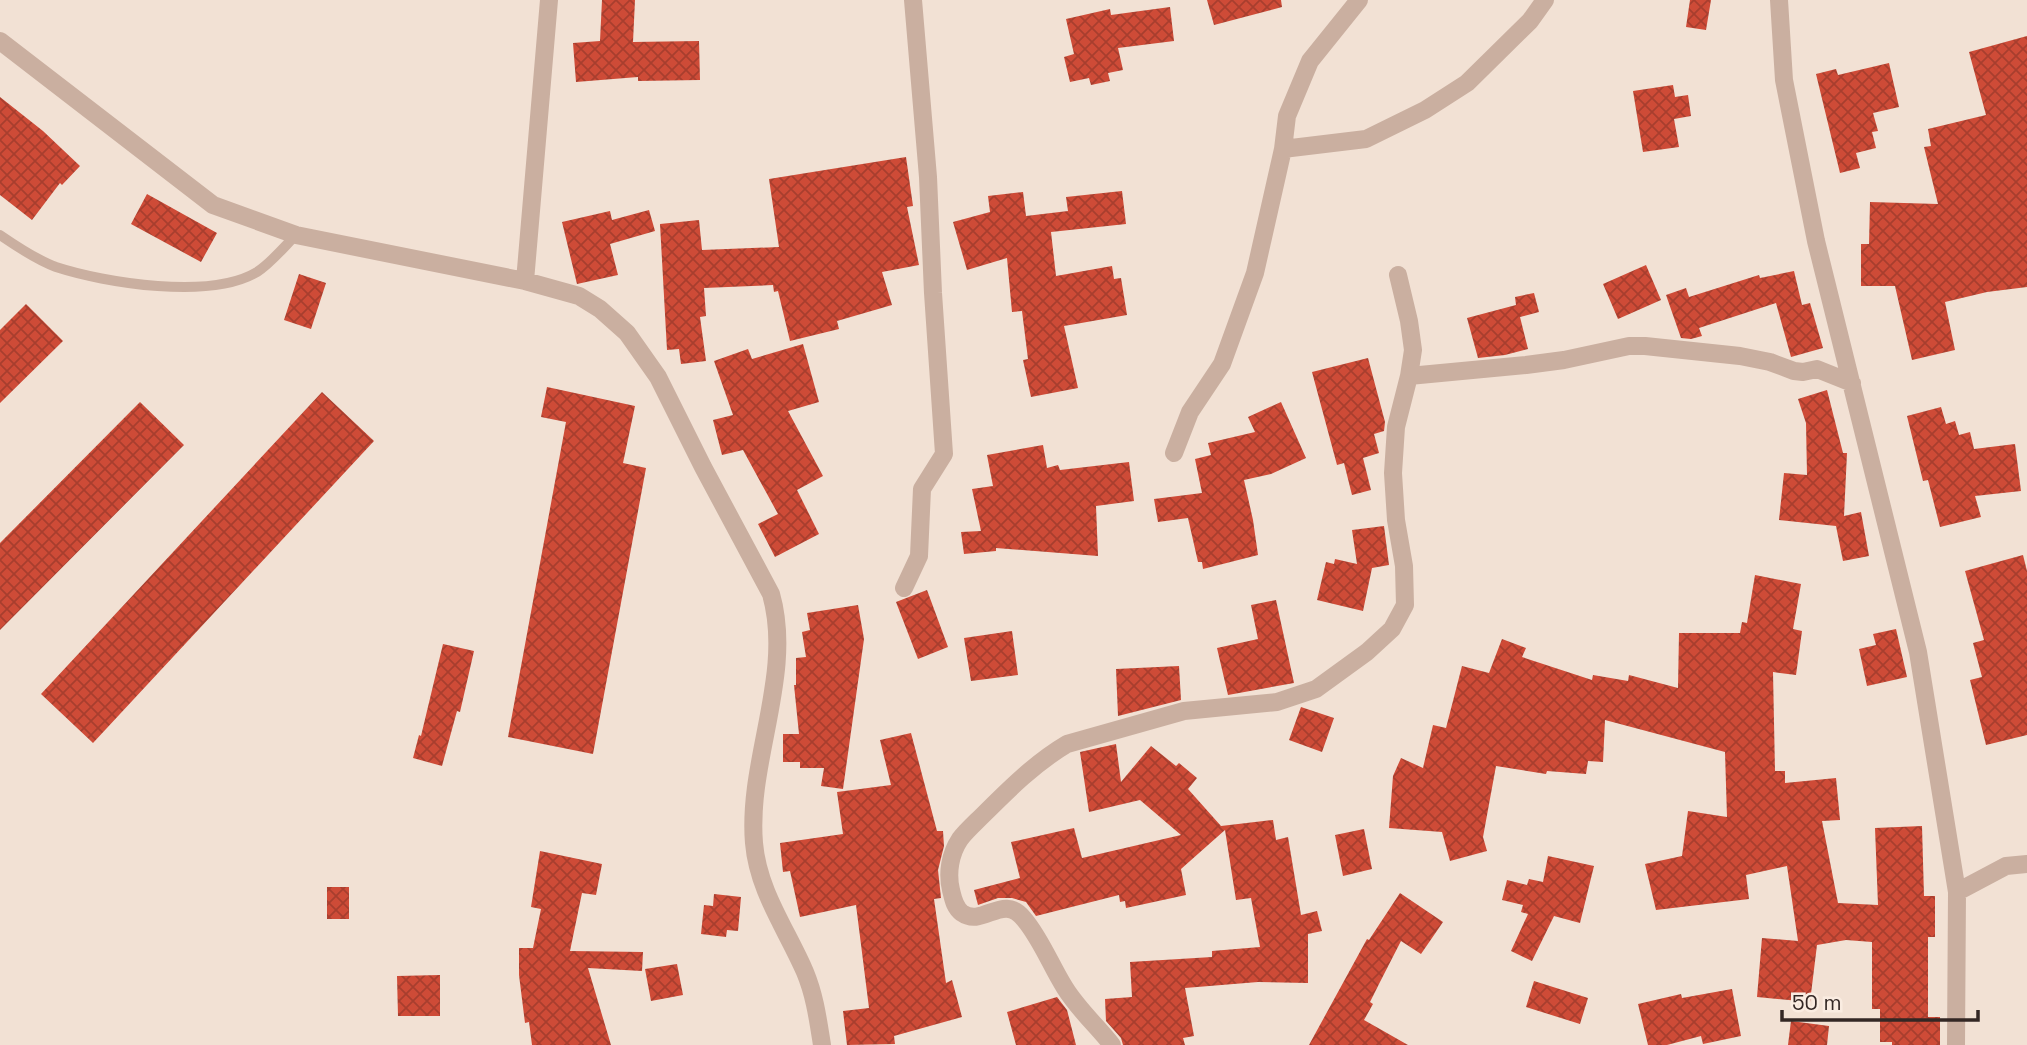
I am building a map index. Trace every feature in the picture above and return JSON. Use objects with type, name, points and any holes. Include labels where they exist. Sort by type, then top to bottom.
[{"type":"street","points":[[524,281],[549,0]]},
{"type":"street","points":[[904,588],[919,556],[922,489],[944,454],[928,177],[913,0]]},
{"type":"street","points":[[1174,453],[1190,412],[1222,364],[1255,273],[1283,149],[1287,116],[1310,61],[1359,0]]},
{"type":"street","points":[[1283,149],[1366,139],[1425,110],[1467,83],[1530,20],[1545,0]]},
{"type":"street","points":[[1779,0],[1784,80],[1816,241],[1918,652],[1957,892],[1956,1045]]},
{"type":"street","points":[[0,41],[213,205],[296,235],[524,281],[579,296],[600,309],[626,333],[658,377],[702,467],[771,594],[777,623],[778,657],[758,765],[754,846],[767,895],[794,948],[812,992],[822,1045]]},
{"type":"street","points":[[1112,1045],[1066,990],[1018,913],[1012,908],[1004,908],[981,916],[970,916],[963,914],[955,906],[949,866],[960,839],[1024,776],[1051,753],[1067,744],[1184,711],[1277,702],[1316,689],[1367,652],[1392,629],[1405,605],[1404,566],[1396,520],[1393,474],[1396,427],[1413,350],[1398,275]]},
{"type":"street","points":[[1409,376],[1526,365],[1629,346],[1645,346],[1740,356],[1770,362],[1794,371],[1817,369],[1852,383]]},
{"type":"street","points":[[1957,892],[2006,866],[2027,864]]},
{"type":"lane","points":[[0,235],[54,266],[164,287],[226,283],[257,272],[296,235]]},
{"type":"building","points":[[602,0],[635,0],[633,42],[699,41],[700,80],[638,81],[638,77],[576,82],[573,43],[600,41]]},
{"type":"building","points":[[1207,0],[1281,0],[1282,7],[1214,25]]},
{"type":"building","points":[[1690,0],[1711,0],[1706,30],[1686,27]]},
{"type":"building","points":[[1170,7],[1174,41],[1118,48],[1123,70],[1108,73],[1110,81],[1091,85],[1089,78],[1070,82],[1064,57],[1074,54],[1066,19],[1110,9],[1111,15]]},
{"type":"building","points":[[2027,36],[2027,287],[1987,292],[1945,302],[1955,350],[1912,360],[1895,286],[1861,286],[1861,244],[1869,244],[1870,202],[1938,204],[1924,147],[1931,146],[1928,129],[1986,115],[1969,52]]},
{"type":"building","points":[[1889,63],[1899,107],[1873,113],[1878,131],[1872,132],[1876,148],[1856,153],[1860,168],[1840,173],[1816,74],[1836,69],[1838,75]]},
{"type":"building","points":[[1673,85],[1675,97],[1688,95],[1691,116],[1674,119],[1679,147],[1643,152],[1633,91]]},
{"type":"building","points":[[0,97],[43,131],[80,166],[62,185],[60,183],[32,220],[0,195]]},
{"type":"building","points":[[906,157],[913,206],[907,207],[919,265],[882,272],[892,305],[837,321],[839,329],[790,341],[778,291],[774,292],[773,285],[704,288],[706,316],[700,317],[706,361],[681,364],[679,349],[667,350],[660,224],[699,220],[702,250],[779,247],[769,179]]},
{"type":"building","points":[[1122,191],[1126,224],[1051,232],[1056,276],[1112,266],[1114,279],[1121,278],[1127,315],[1064,326],[1078,388],[1031,397],[1023,360],[1028,359],[1022,311],[1012,312],[1007,258],[967,270],[953,222],[990,212],[988,196],[1023,192],[1026,216],[1068,211],[1066,197]]},
{"type":"building","points":[[147,194],[217,233],[201,262],[131,224]]},
{"type":"building","points":[[649,210],[655,231],[610,244],[618,275],[577,284],[562,222],[610,211],[612,220]]},
{"type":"building","points":[[1646,265],[1661,300],[1618,319],[1603,284]]},
{"type":"building","points":[[1794,271],[1802,305],[1810,303],[1823,348],[1791,357],[1776,303],[1699,328],[1702,336],[1681,338],[1666,295],[1686,288],[1689,297],[1759,275],[1760,278]]},
{"type":"building","points":[[299,274],[326,283],[311,329],[284,320]]},
{"type":"building","points":[[1534,293],[1539,312],[1520,317],[1528,349],[1478,358],[1467,318],[1516,305],[1515,297]]},
{"type":"building","points":[[26,304],[63,341],[0,403],[0,330]]},
{"type":"building","points":[[803,344],[819,402],[788,411],[823,476],[797,490],[819,534],[775,557],[758,524],[778,514],[743,450],[722,455],[713,420],[733,415],[714,361],[748,349],[752,359]]},
{"type":"building","points":[[1368,358],[1385,422],[1384,431],[1374,434],[1379,453],[1363,458],[1371,490],[1352,495],[1344,463],[1337,465],[1312,372]]},
{"type":"building","points":[[547,387],[635,406],[623,463],[646,468],[593,754],[508,737],[566,422],[541,417]]},
{"type":"building","points":[[1827,390],[1843,453],[1847,453],[1844,516],[1861,512],[1869,556],[1843,561],[1836,526],[1779,520],[1784,473],[1807,475],[1806,423],[1798,399]]},
{"type":"building","points":[[322,392],[374,441],[93,743],[41,694]]},
{"type":"building","points":[[140,402],[184,445],[0,630],[0,543]]},
{"type":"building","points":[[1281,402],[1306,458],[1271,474],[1244,480],[1258,555],[1203,569],[1202,562],[1198,562],[1188,518],[1158,522],[1154,499],[1202,493],[1195,459],[1211,455],[1208,443],[1255,432],[1248,417]]},
{"type":"building","points":[[1941,407],[1946,424],[1955,421],[1959,435],[1970,432],[1974,449],[2015,444],[2021,491],[1975,496],[1981,517],[1940,527],[1928,480],[1923,481],[1907,416]]},
{"type":"building","points":[[1043,445],[1047,468],[1058,465],[1060,470],[1129,462],[1134,501],[1096,506],[1098,556],[996,548],[996,551],[964,554],[961,532],[981,531],[972,489],[993,486],[987,455]]},
{"type":"building","points":[[1384,526],[1389,565],[1372,568],[1363,611],[1317,600],[1326,562],[1334,564],[1335,559],[1357,564],[1352,530]]},
{"type":"building","points":[[2023,555],[2027,571],[2027,735],[1986,745],[1970,680],[1982,677],[1973,643],[1984,640],[1965,571]]},
{"type":"building","points":[[1755,575],[1801,584],[1793,629],[1802,631],[1796,675],[1773,672],[1775,771],[1785,771],[1785,783],[1836,778],[1840,820],[1822,821],[1838,903],[1878,905],[1875,828],[1922,826],[1924,896],[1935,896],[1935,937],[1928,937],[1928,1017],[1940,1017],[1940,1045],[1892,1045],[1892,1042],[1880,1042],[1880,1009],[1872,1009],[1872,942],[1846,940],[1817,945],[1810,1002],[1757,997],[1762,938],[1798,941],[1787,866],[1746,875],[1749,899],[1656,910],[1645,864],[1682,856],[1688,811],[1727,817],[1725,752],[1605,720],[1603,762],[1588,761],[1586,774],[1547,771],[1546,774],[1496,766],[1483,837],[1487,851],[1450,861],[1442,832],[1389,828],[1393,776],[1401,758],[1423,768],[1433,725],[1446,728],[1462,666],[1489,673],[1502,639],[1526,648],[1522,657],[1592,680],[1593,675],[1628,681],[1629,675],[1678,688],[1679,633],[1740,633],[1742,622],[1747,623]]},
{"type":"building","points":[[927,590],[948,647],[918,659],[896,602]]},
{"type":"building","points":[[1276,600],[1294,683],[1228,695],[1217,648],[1258,639],[1251,605]]},
{"type":"building","points":[[858,605],[864,639],[843,789],[821,786],[824,768],[800,768],[800,762],[783,762],[783,734],[799,734],[794,685],[796,658],[806,657],[802,632],[810,630],[807,613]]},
{"type":"building","points":[[1896,629],[1907,677],[1867,686],[1859,649],[1876,645],[1873,634]]},
{"type":"building","points":[[1012,631],[1018,675],[971,681],[964,638]]},
{"type":"building","points":[[443,644],[474,651],[460,712],[457,711],[442,766],[413,758],[419,735],[421,736]]},
{"type":"building","points":[[1179,666],[1181,700],[1118,716],[1116,669]]},
{"type":"building","points":[[1301,707],[1334,718],[1322,752],[1289,740]]},
{"type":"building","points":[[911,733],[937,831],[943,831],[944,846],[938,870],[941,898],[934,899],[946,983],[952,980],[962,1017],[894,1036],[895,1044],[847,1045],[843,1011],[869,1008],[856,905],[800,917],[790,871],[783,872],[780,843],[843,834],[837,792],[891,785],[880,740]]},
{"type":"building","points":[[1116,744],[1121,782],[1151,746],[1176,766],[1179,763],[1197,778],[1188,789],[1221,826],[1273,820],[1276,840],[1288,837],[1301,915],[1317,911],[1322,931],[1308,934],[1308,983],[1258,982],[1185,988],[1194,1036],[1183,1038],[1185,1045],[1123,1045],[1121,1038],[1106,1021],[1105,999],[1132,997],[1130,962],[1212,957],[1212,951],[1260,947],[1251,898],[1236,900],[1225,830],[1181,869],[1186,895],[1126,908],[1125,901],[1120,902],[1119,895],[1036,916],[1026,902],[1012,898],[998,898],[978,905],[974,890],[1020,878],[1011,842],[1074,828],[1082,858],[1181,835],[1140,800],[1089,812],[1080,752]]},
{"type":"building","points":[[1364,829],[1372,869],[1343,876],[1335,835]]},
{"type":"building","points":[[540,851],[602,864],[596,895],[582,893],[570,951],[643,952],[642,971],[588,968],[611,1045],[532,1045],[529,1022],[525,1023],[519,975],[519,948],[533,948],[541,909],[531,907]]},
{"type":"building","points":[[1548,856],[1594,866],[1580,923],[1554,916],[1532,961],[1511,951],[1528,914],[1521,912],[1523,905],[1502,900],[1507,880],[1527,885],[1529,879],[1543,882]]},
{"type":"building","points":[[327,887],[349,887],[349,919],[327,919]]},
{"type":"building","points":[[1400,893],[1443,922],[1421,954],[1401,941],[1370,1002],[1373,1004],[1364,1020],[1408,1045],[1309,1045],[1367,939],[1369,940]]},
{"type":"building","points":[[714,894],[741,897],[738,931],[727,930],[726,937],[701,934],[704,905],[713,906]]},
{"type":"building","points":[[677,964],[683,995],[651,1001],[645,969]]},
{"type":"building","points":[[440,975],[440,1016],[398,1016],[397,976]]},
{"type":"building","points":[[1534,981],[1588,998],[1580,1024],[1526,1007]]},
{"type":"building","points":[[1732,989],[1741,1036],[1703,1044],[1701,1036],[1667,1045],[1648,1045],[1638,1004],[1681,994],[1682,998]]},
{"type":"building","points":[[1057,997],[1067,1010],[1076,1045],[1016,1045],[1007,1012]]},
{"type":"building","points":[[1791,1021],[1829,1026],[1827,1045],[1788,1045]]}]
